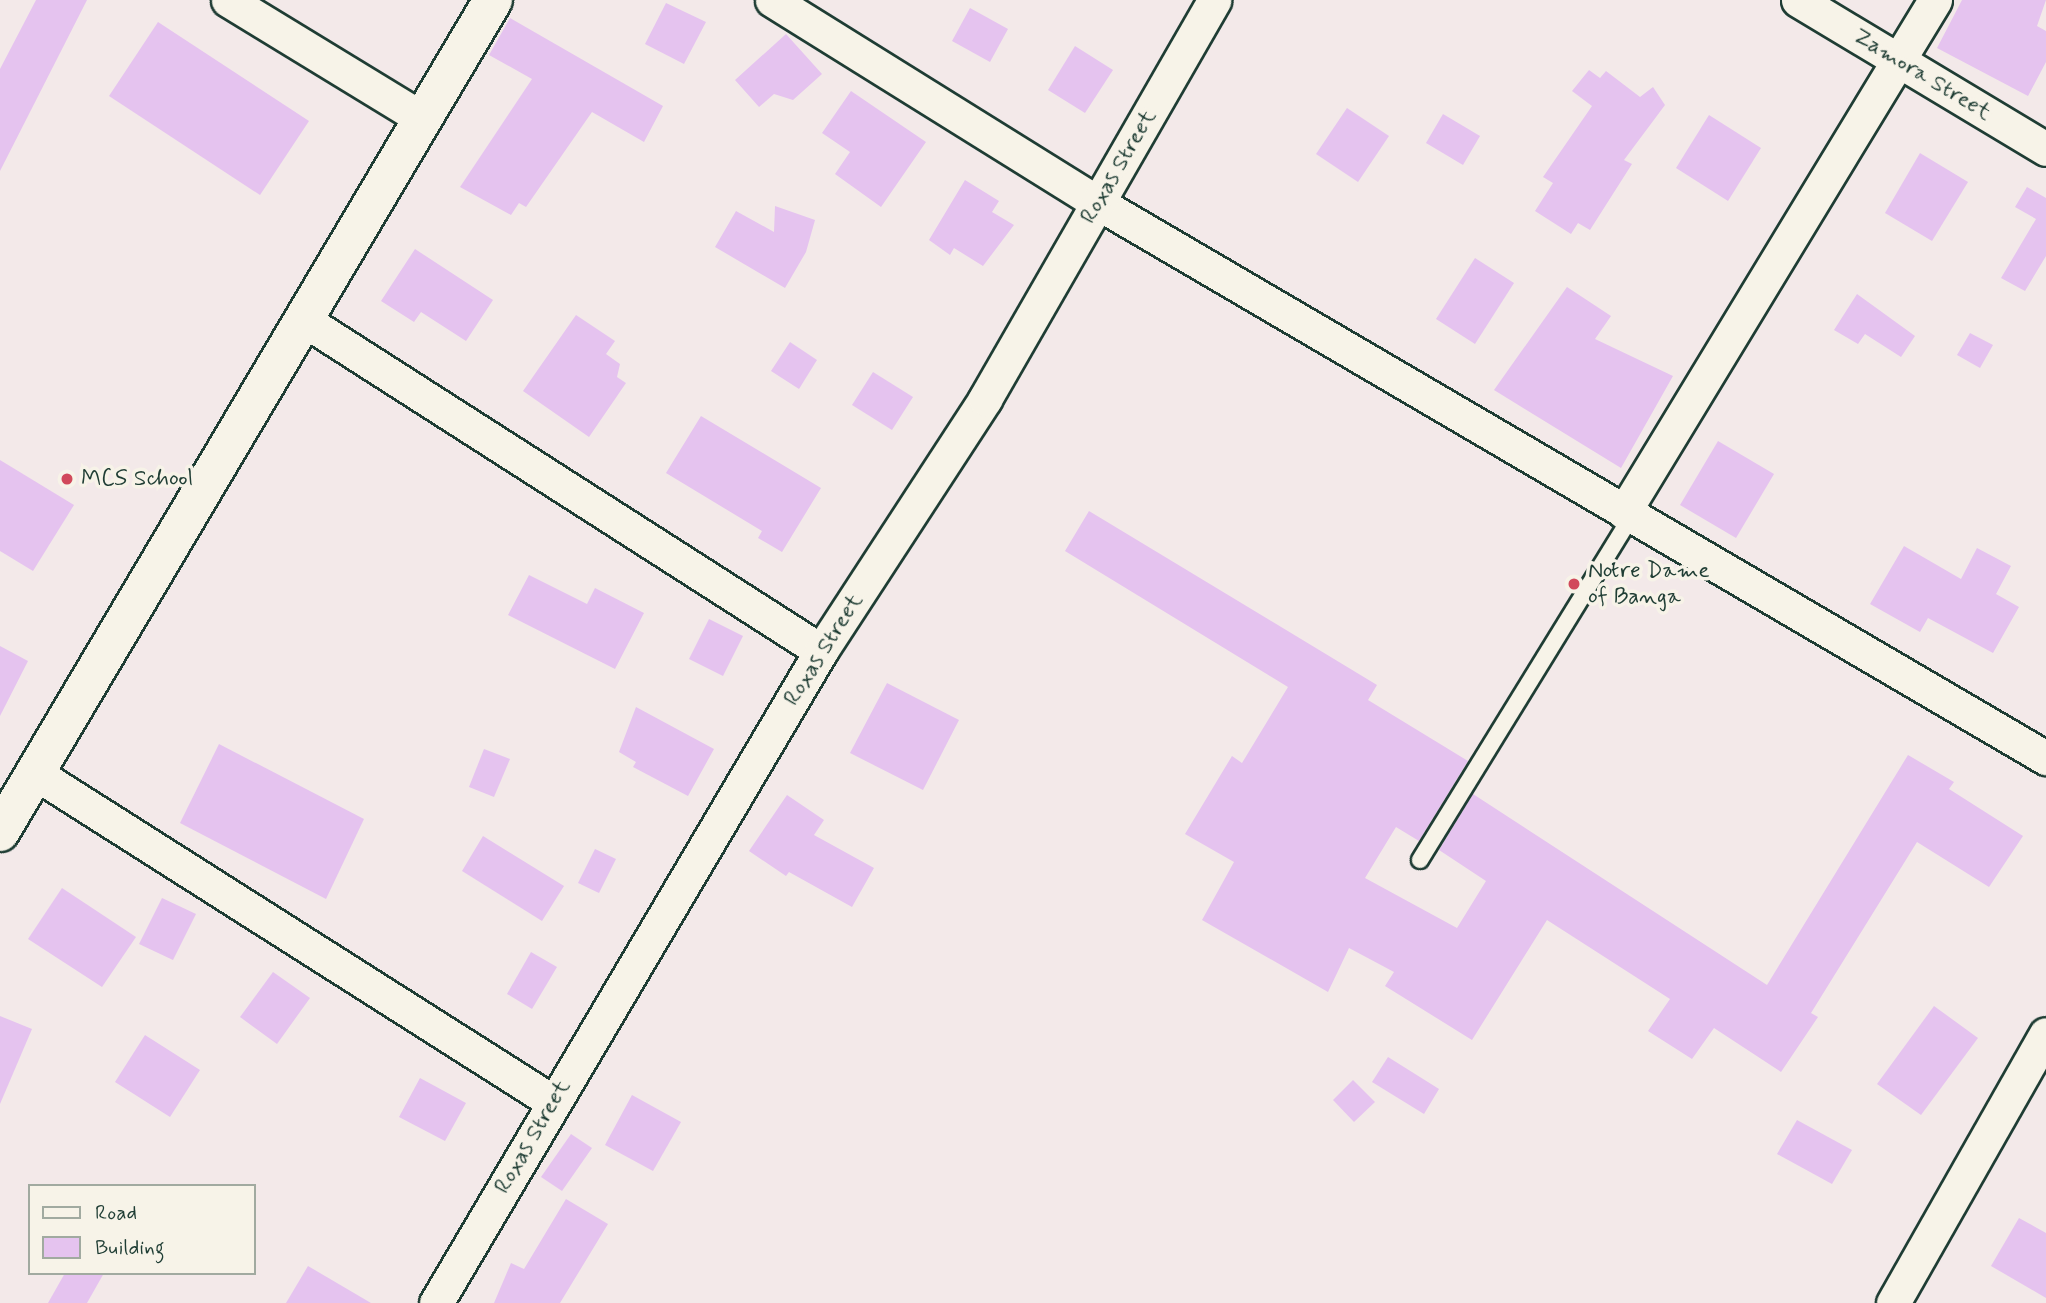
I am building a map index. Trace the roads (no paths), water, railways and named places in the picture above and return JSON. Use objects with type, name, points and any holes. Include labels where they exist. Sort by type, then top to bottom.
[{"type":"main road","points":[[0,832],[493,0]]},
{"type":"street","points":[[228,0],[423,119]]},
{"type":"street","points":[[772,0],[1098,203],[2046,758]]},
{"type":"street","name":"Roxas Street","points":[[436,1303],[821,651],[985,398],[1214,0]]},
{"type":"street","name":"Zamora Street","points":[[1798,0],[2046,149]]},
{"type":"street","points":[[1628,514],[1935,0]]},
{"type":"street","points":[[304,320],[821,651]]},
{"type":"street","points":[[35,773],[553,1102]]},
{"type":"street","points":[[1899,1301],[2046,1034]]},
{"type":"lane","points":[[1420,860],[1628,514]]},
{"type":"place","name":"MCS School","points":[[67,479]]},
{"type":"place","name":"Notre Dame of Banga","points":[[1574,584]]}]
